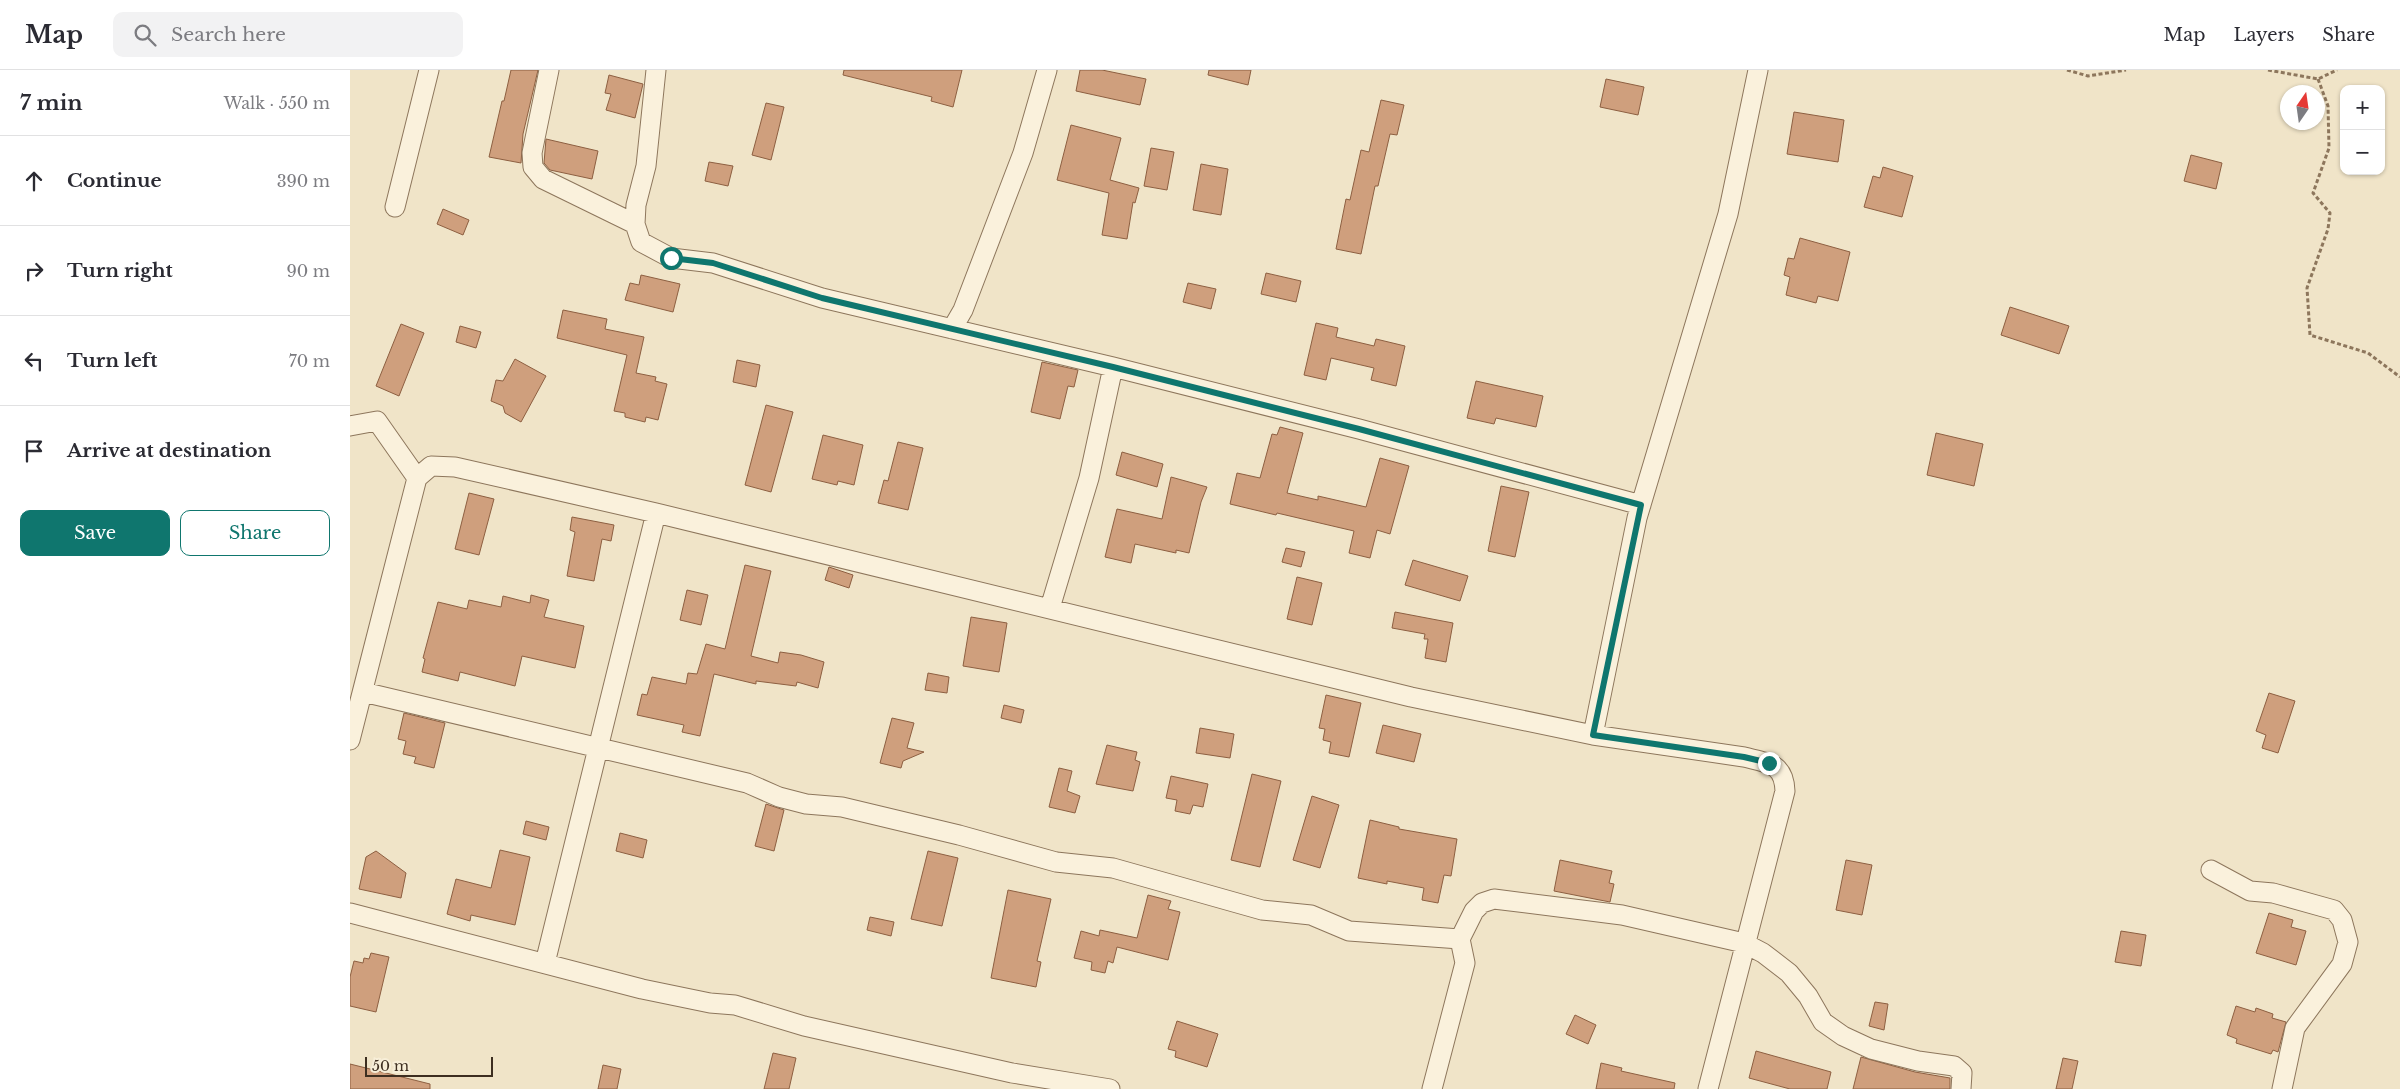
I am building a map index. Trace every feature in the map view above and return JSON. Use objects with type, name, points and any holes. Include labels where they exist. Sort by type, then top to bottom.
[{"type":"street","points":[[395,207],[429,70]]},
{"type":"street","points":[[550,70],[532,153],[533,167],[543,179],[635,224]]},
{"type":"street","points":[[656,70],[646,166],[636,205],[635,224],[641,242],[671,258],[713,263],[822,298],[1113,367],[1359,429],[1641,505]]},
{"type":"street","points":[[952,329],[963,310],[1023,153],[1047,70]]},
{"type":"street","points":[[1593,735],[1641,505],[1728,214],[1758,70]]},
{"type":"street","points":[[1050,608],[1089,478],[1113,367]]},
{"type":"street","points":[[350,426],[377,421],[417,478]]},
{"type":"street","points":[[350,740],[417,478],[431,466],[454,467],[656,513],[1411,697],[1593,735],[1744,757],[1769,763],[1781,770],[1785,781],[1785,791],[1744,943],[1708,1089]]},
{"type":"street","points":[[545,963],[656,513]]},
{"type":"street","points":[[363,692],[747,783],[779,797],[806,804],[842,807],[950,832],[1056,862],[1113,868],[1262,910],[1311,916],[1349,931],[1460,939]]},
{"type":"street","points":[[2211,870],[2250,891],[2273,894],[2334,910],[2342,920],[2348,942],[2342,964],[2295,1028],[2282,1089]]},
{"type":"street","points":[[1432,1089],[1465,963],[1460,939],[1474,911],[1482,903],[1494,899],[1622,915],[1744,943],[1763,953],[1789,973],[1808,996],[1823,1022],[1842,1036],[1880,1051],[1918,1061],[1954,1066],[1962,1073],[1961,1089]]},
{"type":"street","points":[[350,912],[642,989],[710,1003],[735,1005],[804,1026],[1012,1073],[1110,1089]]},
{"type":"path","points":[[2067,70],[2088,76],[2126,70]]},
{"type":"path","points":[[2268,70],[2318,79],[2337,70]]},
{"type":"path","points":[[2318,79],[2328,106],[2329,148],[2313,193],[2330,213],[2328,229],[2307,288],[2310,336],[2368,353],[2400,377]]},
{"type":"building","points":[[511,70],[538,70],[523,134],[521,163],[489,157]]},
{"type":"building","points":[[844,70],[962,70],[953,107],[931,101],[932,97],[843,75]]},
{"type":"building","points":[[1080,70],[1102,70],[1146,79],[1140,105],[1076,91]]},
{"type":"building","points":[[1209,70],[1251,70],[1248,85],[1208,75]]},
{"type":"building","points":[[609,75],[643,84],[635,118],[606,110],[611,94],[605,93]]},
{"type":"building","points":[[1606,79],[1644,87],[1638,115],[1600,107]]},
{"type":"building","points":[[1381,100],[1404,105],[1397,135],[1390,134],[1378,186],[1375,186],[1361,254],[1336,249],[1346,199],[1350,200],[1361,150],[1369,152]]},
{"type":"building","points":[[766,103],[784,107],[771,160],[752,155]]},
{"type":"building","points":[[1794,112],[1844,120],[1838,162],[1787,154]]},
{"type":"building","points":[[1071,125],[1121,138],[1110,180],[1139,188],[1135,203],[1133,202],[1127,239],[1102,235],[1109,193],[1057,180]]},
{"type":"building","points":[[546,139],[598,151],[592,179],[550,170],[544,163]]},
{"type":"building","points":[[1151,148],[1174,152],[1167,190],[1144,186]]},
{"type":"building","points":[[2191,155],[2222,163],[2216,189],[2184,181]]},
{"type":"building","points":[[709,162],[733,166],[728,186],[705,181]]},
{"type":"building","points":[[1201,164],[1228,169],[1221,215],[1193,210]]},
{"type":"building","points":[[1883,167],[1913,176],[1902,217],[1864,207],[1873,176],[1880,178]]},
{"type":"building","points":[[443,209],[469,220],[463,235],[437,224]]},
{"type":"building","points":[[1800,238],[1850,252],[1838,301],[1818,296],[1816,303],[1786,295],[1790,277],[1784,275],[1788,258],[1794,259]]},
{"type":"building","points":[[1266,273],[1301,281],[1296,302],[1261,294]]},
{"type":"building","points":[[641,275],[680,284],[673,312],[625,300],[630,283],[639,285]]},
{"type":"building","points":[[1188,283],[1216,289],[1211,309],[1183,302]]},
{"type":"building","points":[[2010,307],[2069,326],[2059,354],[2001,335]]},
{"type":"building","points":[[563,310],[607,319],[605,329],[644,337],[636,373],[656,377],[655,381],[667,384],[658,420],[646,417],[645,422],[625,417],[625,413],[614,411],[627,355],[557,338]]},
{"type":"building","points":[[1316,323],[1338,328],[1336,337],[1374,346],[1376,339],[1405,346],[1396,386],[1371,380],[1374,368],[1331,358],[1326,380],[1304,375]]},
{"type":"building","points":[[401,324],[424,333],[399,396],[376,386]]},
{"type":"building","points":[[460,326],[481,332],[476,348],[456,342]]},
{"type":"building","points":[[515,359],[546,376],[521,422],[505,413],[503,406],[491,401],[496,380],[503,381]]},
{"type":"building","points":[[737,360],[760,365],[756,387],[733,382]]},
{"type":"building","points":[[1042,362],[1078,370],[1074,387],[1068,386],[1060,419],[1031,412]]},
{"type":"building","points":[[1476,381],[1543,396],[1536,427],[1496,418],[1494,424],[1467,418]]},
{"type":"building","points":[[766,405],[793,412],[771,492],[745,485]]},
{"type":"building","points":[[1280,427],[1303,433],[1287,493],[1318,500],[1318,496],[1366,507],[1380,458],[1409,466],[1390,534],[1377,530],[1370,558],[1349,553],[1354,531],[1230,504],[1237,473],[1260,478],[1272,434],[1277,435]]},
{"type":"building","points":[[1936,433],[1983,444],[1974,486],[1927,475]]},
{"type":"building","points":[[823,435],[863,445],[854,485],[838,481],[837,485],[812,479]]},
{"type":"building","points":[[898,442],[923,448],[908,510],[878,503],[884,480],[888,481]]},
{"type":"building","points":[[1122,452],[1163,464],[1157,487],[1116,475]]},
{"type":"building","points":[[1171,477],[1207,487],[1201,502],[1189,553],[1176,550],[1176,553],[1135,544],[1131,563],[1105,557],[1117,509],[1162,519]]},
{"type":"building","points":[[1501,486],[1529,492],[1515,557],[1488,551]]},
{"type":"building","points":[[469,493],[494,499],[479,555],[455,549]]},
{"type":"building","points":[[572,517],[614,525],[611,541],[602,539],[594,581],[567,576],[575,532],[570,530]]},
{"type":"building","points":[[1286,548],[1305,552],[1301,567],[1282,562]]},
{"type":"building","points":[[1413,560],[1468,576],[1460,601],[1405,585]]},
{"type":"building","points":[[745,565],[771,571],[751,656],[778,663],[780,652],[801,655],[824,662],[818,688],[797,682],[796,686],[756,681],[756,684],[714,674],[700,736],[682,732],[684,725],[637,715],[642,694],[647,695],[652,677],[686,684],[688,673],[697,674],[706,644],[725,649]]},
{"type":"building","points":[[829,567],[853,575],[849,588],[825,580]]},
{"type":"building","points":[[1297,577],[1322,583],[1312,625],[1287,619]]},
{"type":"building","points":[[687,590],[708,595],[701,625],[680,620]]},
{"type":"building","points":[[531,595],[549,600],[544,617],[584,626],[575,668],[522,656],[515,686],[460,672],[458,681],[422,672],[425,659],[423,658],[438,602],[467,609],[469,600],[501,607],[503,596],[530,603]]},
{"type":"building","points":[[1395,612],[1453,623],[1446,662],[1425,658],[1428,639],[1424,639],[1425,634],[1392,628]]},
{"type":"building","points":[[971,617],[1007,623],[999,672],[963,666]]},
{"type":"building","points":[[928,673],[949,677],[947,693],[925,690]]},
{"type":"building","points":[[2269,693],[2295,701],[2278,753],[2262,748],[2266,735],[2256,731]]},
{"type":"building","points":[[1326,695],[1361,703],[1349,757],[1329,753],[1331,742],[1323,740],[1325,729],[1319,728]]},
{"type":"building","points":[[1004,705],[1024,710],[1021,723],[1001,718]]},
{"type":"building","points":[[404,713],[445,723],[434,768],[414,763],[416,757],[403,754],[406,741],[398,739]]},
{"type":"building","points":[[892,718],[914,723],[907,748],[924,752],[903,761],[901,768],[880,763]]},
{"type":"building","points":[[1383,725],[1421,734],[1414,762],[1376,753]]},
{"type":"building","points":[[1200,728],[1234,734],[1230,758],[1196,753]]},
{"type":"building","points":[[1107,745],[1137,752],[1135,760],[1140,762],[1133,791],[1096,784]]},
{"type":"building","points":[[1059,768],[1072,771],[1067,791],[1080,796],[1075,813],[1049,807]]},
{"type":"building","points":[[1252,774],[1281,781],[1260,867],[1231,860]]},
{"type":"building","points":[[1171,776],[1208,784],[1203,807],[1193,805],[1190,814],[1175,811],[1177,800],[1166,798]]},
{"type":"building","points":[[1312,796],[1339,805],[1320,868],[1293,860]]},
{"type":"building","points":[[766,804],[784,810],[774,851],[755,846]]},
{"type":"building","points":[[1370,820],[1399,827],[1399,829],[1457,839],[1451,876],[1444,875],[1438,903],[1422,900],[1424,888],[1387,881],[1387,884],[1358,878]]},
{"type":"building","points":[[526,821],[549,827],[546,840],[523,834]]},
{"type":"building","points":[[620,833],[647,840],[643,858],[616,851]]},
{"type":"building","points":[[500,850],[530,857],[515,925],[471,915],[470,921],[447,914],[456,879],[491,888]]},
{"type":"building","points":[[376,851],[406,873],[401,898],[359,889],[366,857]]},
{"type":"building","points":[[928,851],[958,858],[942,926],[911,919]]},
{"type":"building","points":[[1560,860],[1612,871],[1609,883],[1614,884],[1610,902],[1554,891]]},
{"type":"building","points":[[1846,860],[1872,865],[1862,915],[1836,910]]},
{"type":"building","points":[[1008,890],[1051,899],[1037,961],[1041,962],[1036,987],[991,978]]},
{"type":"building","points":[[1148,895],[1171,901],[1168,909],[1180,912],[1168,960],[1117,947],[1113,963],[1108,961],[1105,973],[1091,970],[1092,962],[1074,958],[1081,931],[1099,936],[1100,930],[1137,938]]},
{"type":"building","points":[[2269,913],[2293,920],[2291,927],[2306,931],[2296,965],[2256,953]]},
{"type":"building","points":[[870,917],[894,922],[891,936],[867,930]]},
{"type":"building","points":[[2121,931],[2146,935],[2141,966],[2115,962]]},
{"type":"building","points":[[371,953],[389,957],[376,1012],[350,1006],[350,977],[354,961],[363,963],[364,958],[369,959]]},
{"type":"building","points":[[1875,1002],[1888,1004],[1884,1030],[1869,1026]]},
{"type":"building","points":[[2236,1006],[2255,1012],[2256,1008],[2273,1014],[2272,1018],[2286,1022],[2278,1052],[2273,1050],[2271,1054],[2236,1043],[2237,1039],[2227,1035]]},
{"type":"building","points":[[1575,1015],[1596,1025],[1588,1044],[1566,1034]]},
{"type":"building","points":[[1177,1021],[1218,1034],[1207,1067],[1175,1057],[1176,1051],[1168,1049]]},
{"type":"building","points":[[1756,1051],[1831,1072],[1827,1089],[1790,1089],[1749,1078]]},
{"type":"building","points":[[773,1053],[796,1058],[789,1089],[764,1089]]},
{"type":"building","points":[[1861,1057],[1915,1072],[1950,1078],[1950,1089],[1853,1089]]},
{"type":"building","points":[[2063,1058],[2078,1061],[2072,1089],[2056,1089]]},
{"type":"building","points":[[1601,1063],[1622,1068],[1621,1071],[1675,1083],[1674,1089],[1596,1089]]},
{"type":"building","points":[[350,1064],[430,1084],[430,1089],[350,1089]]},
{"type":"building","points":[[603,1065],[621,1069],[617,1089],[598,1089]]},
{"type":"route","points":[[671,258],[713,263],[822,298],[1113,367],[1359,429],[1641,505],[1593,735],[1744,757],[1769,763]]}]
